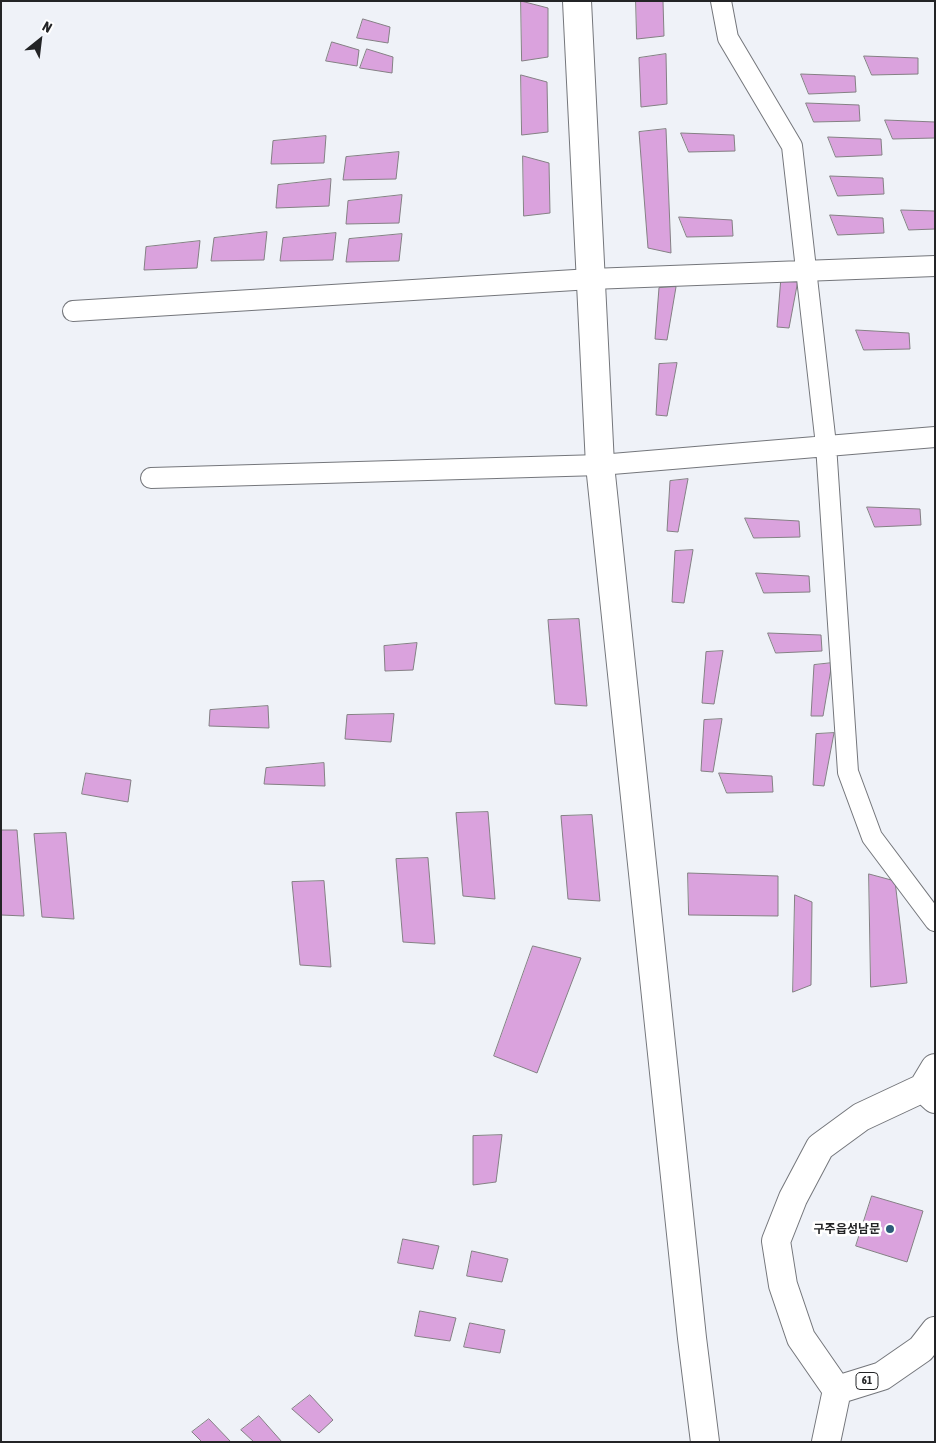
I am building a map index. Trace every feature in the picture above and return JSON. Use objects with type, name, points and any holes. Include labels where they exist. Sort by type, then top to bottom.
[{"type":"main road","points":[[577,1],[600,465],[691,1328],[705,1442]]},
{"type":"main road","points":[[826,1442],[837,1390],[801,1338],[783,1286],[776,1241],[793,1198],[820,1147],[861,1118],[931,1085]]},
{"type":"main road","name":"61","points":[[837,1390],[882,1376],[921,1349],[935,1331]]},
{"type":"street","points":[[721,1],[728,38],[792,146],[826,445],[848,772],[872,837],[935,921]]},
{"type":"street","points":[[73,311],[591,279],[935,266]]},
{"type":"street","points":[[151,478],[600,465],[935,437]]},
{"type":"building","points":[[521,1],[548,8],[548,57],[522,61]]},
{"type":"building","points":[[636,1],[663,1],[664,36],[637,39]]},
{"type":"building","points":[[363,19],[390,27],[388,43],[357,38]]},
{"type":"building","points":[[332,42],[359,50],[357,66],[326,61]]},
{"type":"building","points":[[367,49],[393,57],[392,73],[360,68]]},
{"type":"building","points":[[666,54],[667,104],[641,107],[639,58]]},
{"type":"building","points":[[864,56],[918,58],[918,74],[872,75]]},
{"type":"building","points":[[801,74],[855,76],[856,92],[809,94]]},
{"type":"building","points":[[521,75],[547,82],[548,132],[522,135]]},
{"type":"building","points":[[806,103],[859,105],[860,121],[814,122]]},
{"type":"building","points":[[885,120],[935,122],[935,138],[893,139]]},
{"type":"building","points":[[666,129],[671,253],[648,248],[639,132]]},
{"type":"building","points":[[681,133],[734,135],[735,151],[689,152]]},
{"type":"building","points":[[326,136],[324,163],[271,164],[273,141]]},
{"type":"building","points":[[828,137],[881,139],[882,155],[836,157]]},
{"type":"building","points":[[399,152],[396,179],[343,180],[346,157]]},
{"type":"building","points":[[523,156],[549,163],[550,213],[524,216]]},
{"type":"building","points":[[830,176],[883,178],[884,194],[838,196]]},
{"type":"building","points":[[331,179],[329,206],[276,208],[278,185]]},
{"type":"building","points":[[402,195],[399,223],[346,224],[348,201]]},
{"type":"building","points":[[901,210],[935,211],[935,229],[909,230]]},
{"type":"building","points":[[830,215],[883,218],[884,233],[838,235]]},
{"type":"building","points":[[679,217],[732,220],[733,236],[687,237]]},
{"type":"building","points":[[267,232],[264,260],[211,261],[214,238]]},
{"type":"building","points":[[336,233],[333,260],[280,261],[283,238]]},
{"type":"building","points":[[402,234],[399,261],[346,262],[349,239]]},
{"type":"building","points":[[200,241],[197,268],[144,270],[146,247]]},
{"type":"building","points":[[799,275],[789,328],[777,327],[781,277]]},
{"type":"building","points":[[676,287],[667,340],[655,339],[659,288]]},
{"type":"building","points":[[856,330],[909,333],[910,349],[864,350]]},
{"type":"building","points":[[677,363],[667,416],[656,415],[659,364]]},
{"type":"building","points":[[688,479],[678,532],[667,531],[670,481]]},
{"type":"building","points":[[867,507],[920,509],[921,525],[875,527]]},
{"type":"building","points":[[745,518],[799,521],[800,537],[754,538]]},
{"type":"building","points":[[693,550],[684,603],[672,602],[675,551]]},
{"type":"building","points":[[756,573],[809,576],[810,592],[764,593]]},
{"type":"building","points":[[579,619],[587,706],[555,704],[548,620]]},
{"type":"building","points":[[768,633],[821,635],[822,651],[776,653]]},
{"type":"building","points":[[417,643],[413,670],[385,671],[384,646]]},
{"type":"building","points":[[723,651],[714,704],[702,703],[706,652]]},
{"type":"building","points":[[832,663],[823,716],[811,716],[814,665]]},
{"type":"building","points":[[268,706],[269,728],[209,726],[210,710]]},
{"type":"building","points":[[394,714],[391,742],[345,739],[347,715]]},
{"type":"building","points":[[722,719],[713,772],[701,771],[704,720]]},
{"type":"building","points":[[834,733],[824,786],[813,785],[816,734]]},
{"type":"building","points":[[324,763],[325,786],[264,784],[266,768]]},
{"type":"building","points":[[86,773],[131,780],[128,802],[82,794]]},
{"type":"building","points":[[719,773],[772,776],[773,792],[727,793]]},
{"type":"building","points":[[488,812],[495,899],[463,896],[456,813]]},
{"type":"building","points":[[592,815],[600,901],[568,899],[561,816]]},
{"type":"building","points":[[1,830],[17,830],[24,916],[1,915]]},
{"type":"building","points":[[66,833],[74,919],[42,917],[34,834]]},
{"type":"building","points":[[428,858],[435,944],[403,942],[396,859]]},
{"type":"building","points":[[688,873],[778,876],[778,916],[689,915]]},
{"type":"building","points":[[869,874],[895,881],[907,983],[871,987]]},
{"type":"building","points":[[324,881],[331,967],[300,965],[292,882]]},
{"type":"building","points":[[795,895],[812,902],[811,985],[793,992]]},
{"type":"building","points":[[533,946],[581,958],[537,1073],[494,1056]]},
{"type":"building","points":[[502,1135],[496,1182],[473,1185],[473,1136]]},
{"type":"building","name":"구주읍성남문","points":[[872,1196],[923,1211],[907,1262],[856,1246]]},
{"type":"building","points":[[403,1239],[439,1246],[433,1269],[398,1263]]},
{"type":"building","points":[[472,1251],[508,1259],[502,1282],[467,1276]]},
{"type":"building","points":[[420,1311],[456,1318],[450,1341],[415,1336]]},
{"type":"building","points":[[470,1323],[505,1330],[500,1353],[464,1347]]},
{"type":"building","points":[[310,1395],[333,1420],[319,1433],[292,1409]]},
{"type":"building","points":[[259,1416],[282,1442],[254,1442],[241,1430]]},
{"type":"building","points":[[209,1419],[231,1442],[202,1442],[192,1432]]},
{"type":"place","name":"구주읍성남문","points":[[890,1229]]}]
